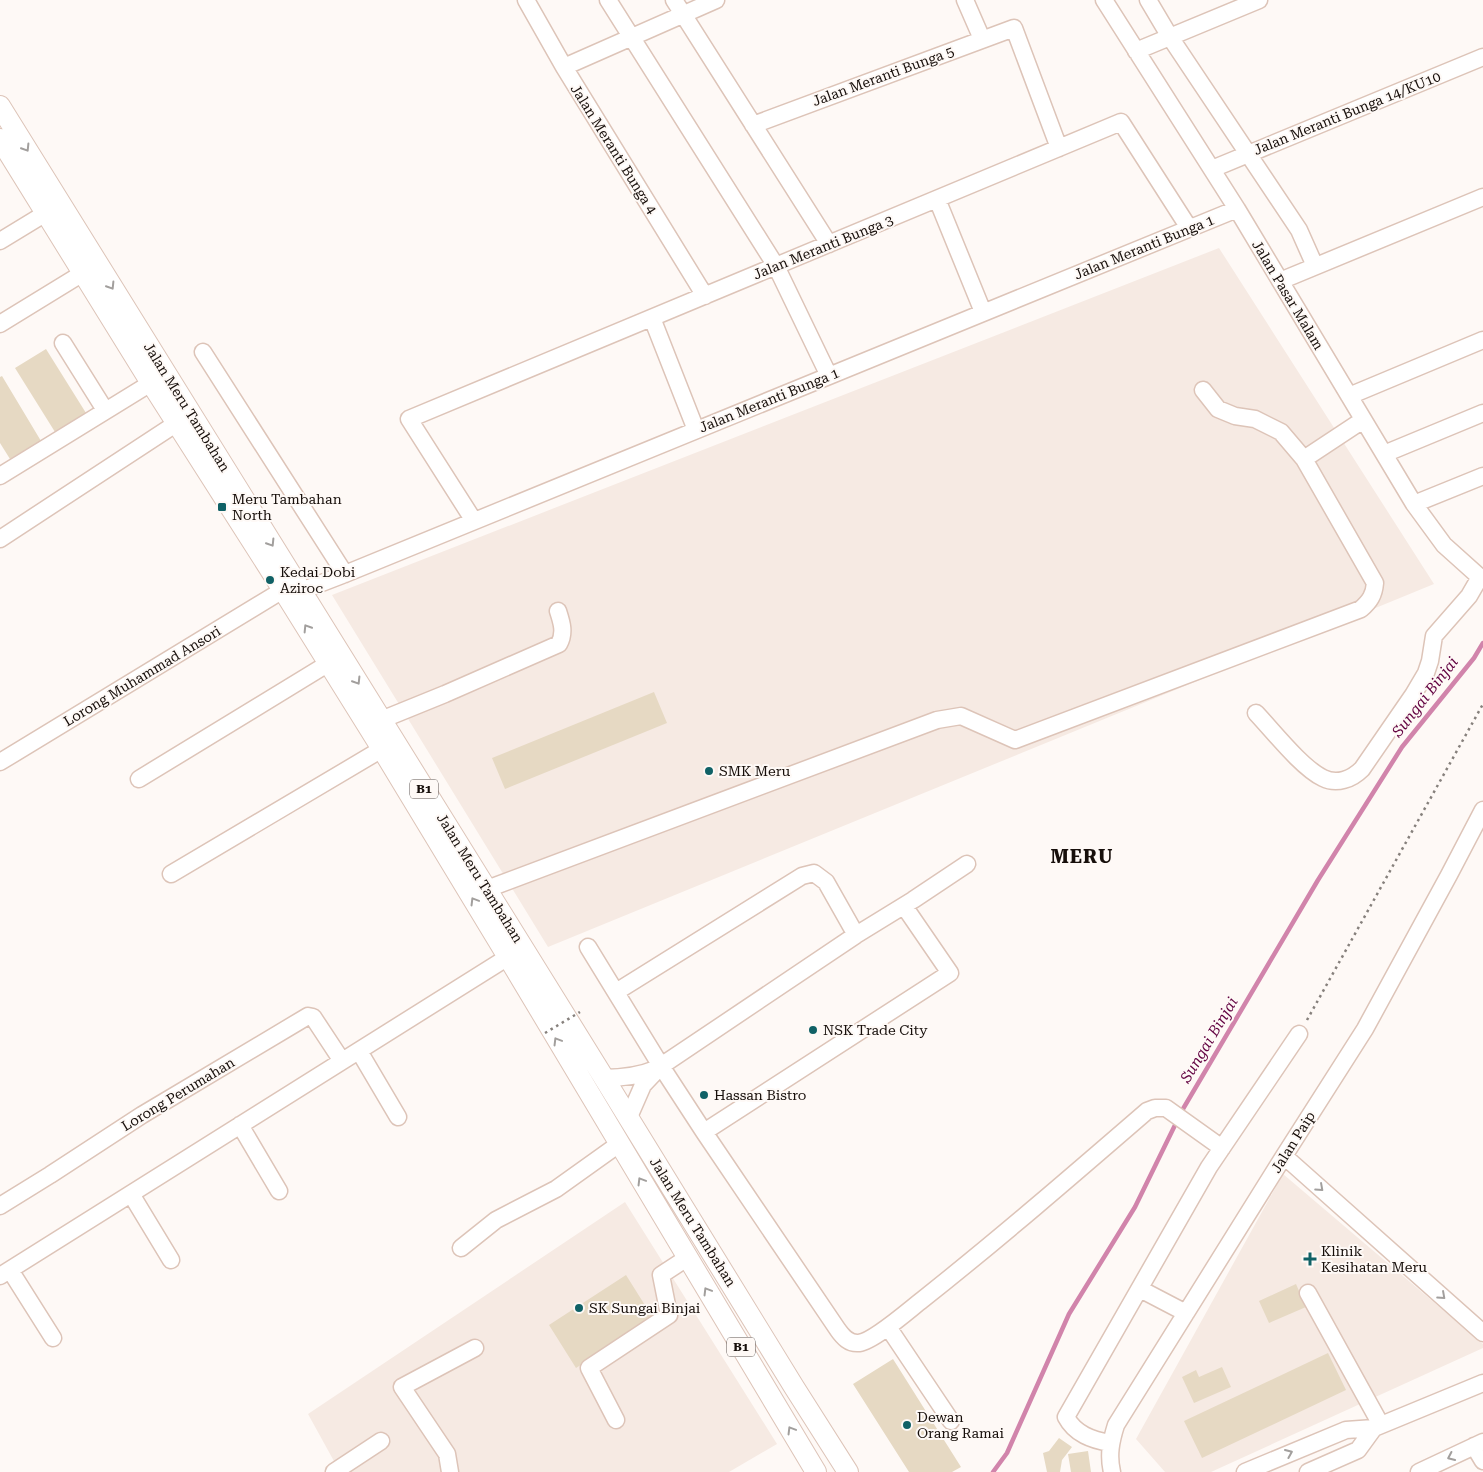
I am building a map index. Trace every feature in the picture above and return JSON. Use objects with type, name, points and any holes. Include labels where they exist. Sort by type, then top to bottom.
[{"type":"main road","name":"Jalan Meru Tambahan","points":[[0,106],[292,590],[329,664],[508,957],[816,1472]]},
{"type":"main road","name":"Jalan Meru Tambahan","points":[[0,139],[177,423],[381,720],[848,1472]]},
{"type":"street","name":"Jalan Meranti Bunga 4","points":[[526,0],[564,67],[705,296]]},
{"type":"street","points":[[608,0],[776,266],[829,376]]},
{"type":"street","points":[[564,67],[632,36],[678,7],[716,0]]},
{"type":"street","points":[[965,0],[982,40]]},
{"type":"street","name":"Jalan Pasar Malam","points":[[1104,0],[1237,209],[1414,504],[1444,545],[1481,579]]},
{"type":"street","points":[[1148,0],[1170,37],[1299,230],[1315,266]]},
{"type":"street","points":[[1136,52],[1258,0]]},
{"type":"street","points":[[678,7],[829,244]]},
{"type":"street","name":"Jalan Meranti Bunga 5","points":[[753,125],[1014,28],[1059,148]]},
{"type":"street","name":"Jalan Meranti Bunga 14/KU10","points":[[1212,169],[1483,56]]},
{"type":"street","name":"Jalan Meranti Bunga 3","points":[[474,521],[409,419],[1121,122],[1189,228]]},
{"type":"street","points":[[1280,281],[1483,197]]},
{"type":"street","points":[[936,200],[983,312]]},
{"type":"street","name":"Jalan Meranti Bunga 1","points":[[292,590],[344,574],[1237,209]]},
{"type":"street","points":[[0,241],[46,213]]},
{"type":"street","points":[[0,324],[83,273]]},
{"type":"street","points":[[652,318],[696,430]]},
{"type":"street","points":[[1349,396],[1483,340]]},
{"type":"street","points":[[63,343],[105,410]]},
{"type":"street","points":[[203,352],[344,574]]},
{"type":"street","points":[[0,476],[151,383]]},
{"type":"street","points":[[487,889],[937,720],[960,716],[1015,740],[1361,609],[1374,594],[1375,583],[1304,459],[1281,432],[1255,419],[1235,416],[1218,409],[1202,390]]},
{"type":"street","points":[[1384,454],[1483,413]]},
{"type":"street","points":[[1304,459],[1363,420]]},
{"type":"street","points":[[0,539],[177,423]]},
{"type":"street","points":[[1414,504],[1483,476]]},
{"type":"street","points":[[1256,713],[1306,765],[1323,778],[1342,781],[1352,777],[1362,769],[1413,695],[1428,668],[1434,636],[1469,596],[1481,579]]},
{"type":"street","name":"Lorong Muhammad Ansori","points":[[0,762],[292,590]]},
{"type":"street","points":[[381,720],[559,644],[563,633],[558,611]]},
{"type":"street","points":[[139,779],[329,664]]},
{"type":"street","points":[[171,874],[382,749]]},
{"type":"street","name":"Jalan Paip","points":[[1112,1472],[1110,1443],[1116,1425],[1365,1029],[1483,810]]},
{"type":"street","points":[[604,1078],[623,1078],[639,1075],[661,1066],[967,864]]},
{"type":"street","points":[[616,992],[802,876],[814,873],[826,882],[856,936]]},
{"type":"street","points":[[704,1132],[950,973],[904,906]]},
{"type":"street","points":[[588,947],[704,1132],[844,1338],[852,1343],[861,1343],[888,1327],[985,1250],[1147,1110],[1166,1108],[1222,1148]]},
{"type":"street","points":[[53,1338],[5,1273],[508,957]]},
{"type":"street","name":"Lorong Perumahan","points":[[0,1206],[142,1115],[308,1016],[313,1017],[342,1061]]},
{"type":"street","points":[[1110,1443],[1088,1438],[1071,1427],[1066,1417],[1209,1167],[1299,1034]]},
{"type":"street","points":[[359,1051],[398,1116]]},
{"type":"street","points":[[629,1117],[643,1085],[661,1066]]},
{"type":"street","points":[[240,1126],[279,1191]]},
{"type":"street","points":[[461,1248],[496,1220],[556,1189],[619,1144]]},
{"type":"street","points":[[1284,1156],[1483,1333]]},
{"type":"street","points":[[131,1194],[171,1260]]},
{"type":"street","points":[[616,1420],[589,1368],[669,1315],[661,1275],[687,1258]]},
{"type":"street","points":[[1140,1289],[1186,1313]]},
{"type":"street","points":[[1308,1293],[1377,1426]]},
{"type":"street","points":[[888,1327],[951,1421]]},
{"type":"street","points":[[450,1472],[447,1454],[402,1387],[475,1348]]},
{"type":"street","points":[[1244,1472],[1346,1430],[1377,1426],[1483,1382]]},
{"type":"street","points":[[1308,1472],[1358,1450],[1377,1426]]},
{"type":"street","points":[[334,1472],[381,1441]]},
{"type":"street","points":[[1419,1472],[1478,1444],[1483,1461]]},
{"type":"path","points":[[1299,1034],[1483,704]]},
{"type":"path","points":[[545,1033],[580,1012]]},
{"type":"shaded area","name":"SMK Meru","points":[[1219,248],[1434,584],[548,947],[332,595]]},
{"type":"shaded area","name":"Klinik Kesihatan Meru","points":[[1283,1174],[1483,1344],[1483,1348],[1211,1472],[1165,1472],[1136,1439]]},
{"type":"shaded area","name":"SK Sungai Binjai","points":[[625,1202],[777,1444],[729,1472],[340,1472],[308,1414]]},
{"type":"building","points":[[46,349],[86,413],[55,432],[15,368]]},
{"type":"building","points":[[2,376],[41,441],[10,459],[0,443],[0,377]]},
{"type":"building","points":[[654,692],[667,723],[505,789],[492,758]]},
{"type":"building","points":[[626,1275],[653,1318],[576,1368],[549,1325]]},
{"type":"building","points":[[1296,1284],[1306,1307],[1269,1323],[1259,1301]]},
{"type":"building","points":[[1328,1353],[1346,1390],[1202,1458],[1184,1421]]},
{"type":"building","name":"Dewan Orang Ramai","points":[[893,1359],[961,1467],[952,1472],[909,1472],[853,1384]]},
{"type":"building","points":[[1222,1367],[1231,1387],[1194,1403],[1182,1377],[1196,1370],[1199,1377]]},
{"type":"building","points":[[1059,1438],[1072,1447],[1062,1460],[1060,1472],[1047,1472],[1043,1453],[1049,1451]]},
{"type":"building","points":[[1088,1451],[1091,1472],[1071,1472],[1068,1454]]},
{"type":"waterway","name":"Sungai Binjai","points":[[1180,1114],[1318,880],[1402,747],[1474,658],[1483,643]]},
{"type":"waterway","name":"Sungai Binjai","points":[[993,1472],[1007,1453],[1069,1314],[1135,1207],[1177,1121]]},
{"type":"place","name":"Meru Tambahan North","points":[[222,507]]},
{"type":"place","name":"Kedai Dobi Aziroc","points":[[270,580]]},
{"type":"place","name":"SMK Meru","points":[[709,771]]},
{"type":"place","name":"NSK Trade City","points":[[813,1030]]},
{"type":"place","name":"Hassan Bistro","points":[[704,1095]]},
{"type":"place","name":"Klinik Kesihatan Meru","points":[[1310,1259]]},
{"type":"place","name":"SK Sungai Binjai","points":[[579,1308]]},
{"type":"place","name":"Dewan Orang Ramai","points":[[907,1425]]},
{"type":"district","name":"MERU","points":[[1082,856]]}]
